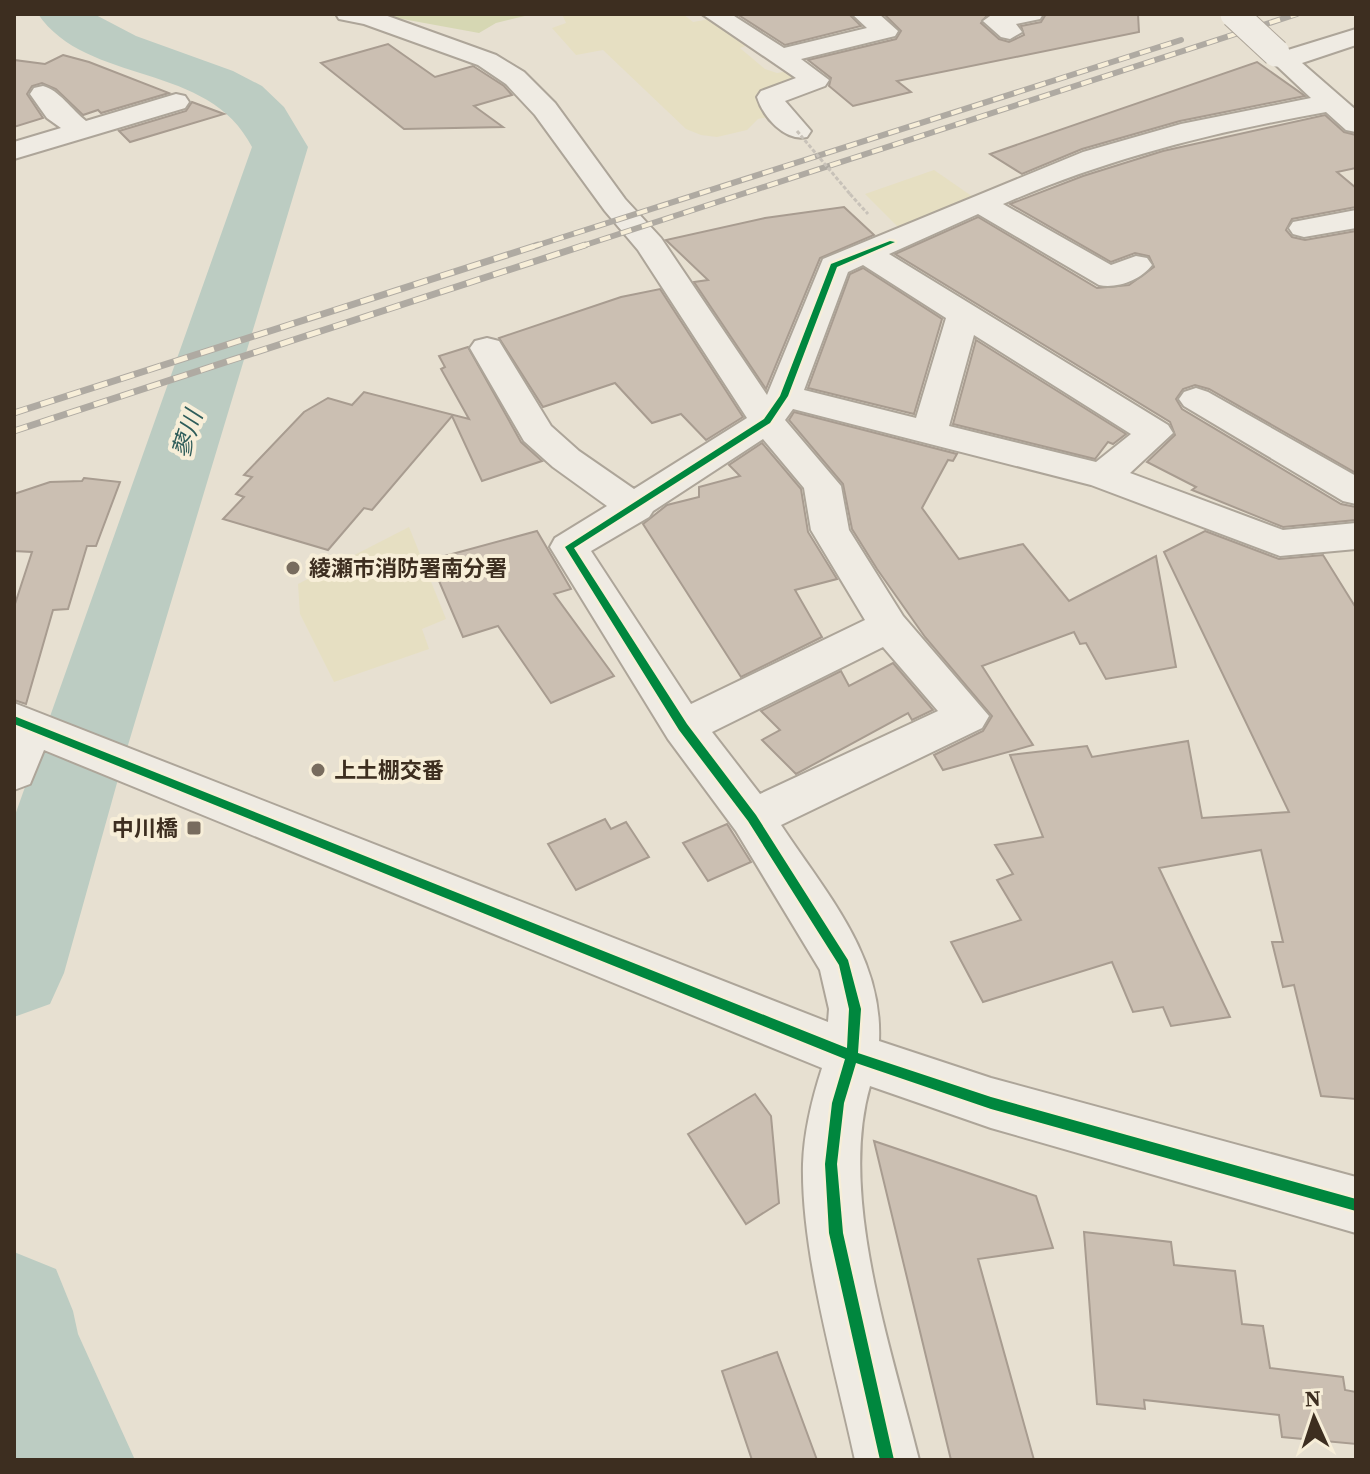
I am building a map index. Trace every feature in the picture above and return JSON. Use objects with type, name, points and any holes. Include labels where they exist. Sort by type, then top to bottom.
[{"type":"street","points":[[348,14],[487,60],[515,78],[545,109],[615,205],[650,245],[776,408],[822,486],[830,530],[889,626],[967,716],[752,818]]},
{"type":"street","points":[[714,14],[816,80],[770,97],[797,131]]},
{"type":"street","points":[[783,56],[886,31],[864,14]]},
{"type":"street","points":[[994,26],[1031,14]]},
{"type":"street","points":[[1234,14],[1356,124]]},
{"type":"street","points":[[1280,56],[1356,37]]},
{"type":"street","points":[[43,94],[57,112],[82,131]]},
{"type":"street","points":[[14,151],[176,102]]},
{"type":"street","points":[[887,1460],[836,1233],[831,1164],[838,1103],[852,1056],[855,1009],[844,964],[752,818],[683,727],[569,547],[636,508],[776,408],[834,266],[1096,157],[1210,125],[1331,103]]},
{"type":"street","points":[[980,203],[1110,278],[1136,265]]},
{"type":"street","points":[[1304,228],[1356,219]]},
{"type":"street","points":[[878,248],[963,317],[1155,433],[1103,476]]},
{"type":"street","points":[[930,432],[963,317]]},
{"type":"street","points":[[487,348],[537,433],[566,459],[636,508]]},
{"type":"street","points":[[1196,399],[1356,492]]},
{"type":"street","points":[[776,408],[930,432],[1103,476],[1280,543],[1356,536]]},
{"type":"street","points":[[683,727],[889,626]]},
{"type":"street","points":[[14,772],[30,726],[852,1056],[991,1103],[1356,1205]]},
{"type":"path","points":[[797,131],[869,215]]},
{"type":"shaded area","points":[[562,14],[683,14],[693,22],[710,19],[751,44],[740,48],[765,69],[777,73],[796,70],[805,77],[773,116],[758,119],[747,130],[717,137],[701,135],[686,129],[603,50],[576,55],[552,28],[566,23]]},
{"type":"shaded area","points":[[934,170],[973,197],[898,227],[865,194]]},
{"type":"shaded area","points":[[409,527],[446,619],[422,629],[429,649],[334,682],[300,614],[298,584]]},
{"type":"green space","points":[[375,14],[533,14],[496,23],[479,33]]},
{"type":"building","points":[[737,14],[849,14],[861,26],[785,45]]},
{"type":"building","points":[[884,14],[988,14],[981,23],[999,39],[1009,42],[1024,35],[1021,26],[1041,22],[1046,14],[1138,14],[1139,32],[897,81],[911,92],[853,106],[829,86],[831,78],[808,60],[896,39],[901,31]]},
{"type":"building","points":[[388,44],[435,77],[473,66],[504,86],[512,95],[474,106],[503,127],[404,129],[321,63]]},
{"type":"building","points":[[63,55],[169,93],[101,113],[98,110],[83,115],[56,89],[42,83],[32,86],[27,94],[43,118],[14,127],[14,60],[45,64]]},
{"type":"building","points":[[1257,62],[1305,96],[1180,121],[1082,149],[1022,174],[990,154]]},
{"type":"building","points":[[192,102],[224,114],[130,142],[119,131],[186,111]]},
{"type":"building","points":[[1325,115],[1344,132],[1356,135],[1356,168],[1337,172],[1356,188],[1356,207],[1292,219],[1286,230],[1292,237],[1305,240],[1356,231],[1356,473],[1209,389],[1195,385],[1183,389],[1176,399],[1182,409],[1341,504],[1356,507],[1356,520],[1283,527],[1192,490],[1196,487],[1147,462],[1175,435],[1170,422],[895,254],[978,217],[1097,288],[1129,285],[1154,267],[1149,256],[1135,253],[1111,262],[1010,204],[1083,176],[1163,151]]},
{"type":"building","points":[[844,207],[874,235],[820,258],[766,389],[694,282],[708,280],[666,240],[765,218]]},
{"type":"building","points":[[863,268],[942,319],[914,414],[808,388],[850,274]]},
{"type":"building","points":[[660,289],[743,417],[706,440],[681,414],[652,423],[615,383],[543,407],[499,338],[621,297]]},
{"type":"building","points":[[976,340],[1126,434],[1113,444],[1108,442],[1095,459],[953,424]]},
{"type":"building","points":[[468,347],[521,442],[542,461],[482,481],[452,416],[372,510],[364,508],[328,550],[223,519],[244,497],[236,494],[252,477],[244,475],[304,412],[328,398],[352,405],[364,392],[469,419],[441,369],[445,367],[439,356]]},
{"type":"building","points":[[794,412],[957,454],[953,461],[948,460],[922,508],[959,559],[1023,544],[1069,601],[1156,556],[1176,667],[1106,679],[1086,643],[1080,644],[1074,632],[982,666],[1033,745],[943,770],[934,755],[983,731],[992,716],[925,637],[877,569],[852,529],[843,484],[789,420]]},
{"type":"building","points":[[762,443],[801,489],[808,532],[837,579],[795,590],[822,637],[741,677],[643,524],[667,505],[699,497],[699,487],[740,476],[729,465]]},
{"type":"building","points":[[84,478],[120,482],[96,546],[87,546],[68,609],[53,610],[26,704],[14,700],[14,607],[32,552],[14,551],[14,494],[50,482],[82,481]]},
{"type":"building","points":[[537,531],[571,589],[554,594],[614,676],[551,703],[498,626],[463,637],[430,560]]},
{"type":"building","points":[[1205,531],[1279,559],[1323,555],[1356,608],[1356,1099],[1321,1096],[1294,985],[1283,987],[1272,942],[1283,942],[1261,850],[1159,868],[1230,1017],[1171,1026],[1163,1007],[1133,1012],[1112,962],[983,1002],[951,942],[1021,920],[997,880],[1013,874],[995,845],[1043,837],[1010,755],[1087,746],[1092,757],[1188,741],[1202,818],[1289,812],[1164,552]]},
{"type":"building","points":[[893,663],[933,710],[912,720],[908,713],[796,774],[762,740],[780,730],[761,711],[841,671],[849,686]]},
{"type":"building","points":[[605,819],[611,829],[626,822],[649,857],[576,890],[548,844]]},
{"type":"building","points":[[727,824],[751,862],[708,881],[683,843]]},
{"type":"building","points":[[755,1094],[771,1116],[779,1203],[746,1224],[688,1134]]},
{"type":"building","points":[[874,1141],[1036,1196],[1053,1248],[978,1259],[1034,1460],[951,1460]]},
{"type":"building","points":[[1084,1232],[1171,1242],[1174,1265],[1235,1271],[1242,1324],[1263,1326],[1270,1368],[1343,1377],[1345,1390],[1356,1392],[1356,1444],[1282,1437],[1279,1415],[1144,1400],[1145,1409],[1097,1404]]},
{"type":"building","points":[[777,1352],[817,1460],[752,1460],[722,1371]]},
{"type":"waterway","name":"蓼川","points":[[14,973],[77,765],[280,147],[265,119],[243,98],[215,82],[118,46],[88,32],[62,14]]},
{"type":"waterway","name":"蓼川","points":[[14,1311],[19,1343],[71,1460]]},
{"type":"railway","points":[[579,247],[1297,14]]},
{"type":"railway","points":[[532,247],[1181,40]]},
{"type":"railway","points":[[14,413],[538,245]]},
{"type":"railway","points":[[14,431],[585,245]]},
{"type":"cycle path","points":[[887,1460],[836,1233],[831,1164],[838,1103],[852,1056],[855,1009],[844,964],[752,818],[683,727],[569,547],[767,421],[784,396],[834,266],[892,242]]},
{"type":"cycle path","points":[[14,720],[852,1056],[991,1103],[1356,1205]]},
{"type":"place","name":"綾瀬市消防署南分署","points":[[293,568]]},
{"type":"place","name":"上土棚交番","points":[[318,770]]},
{"type":"place","name":"中川橋","points":[[194,828]]}]
